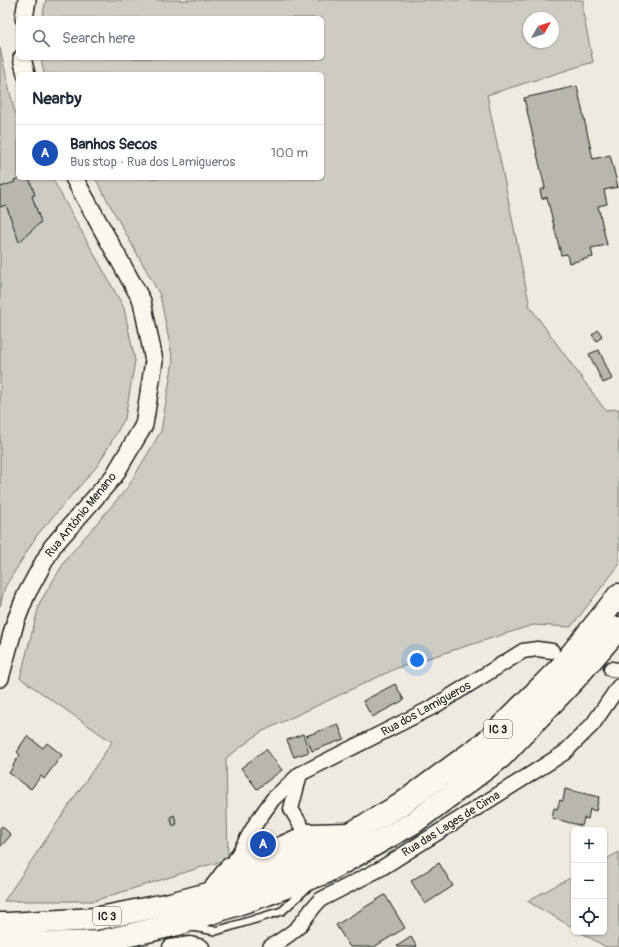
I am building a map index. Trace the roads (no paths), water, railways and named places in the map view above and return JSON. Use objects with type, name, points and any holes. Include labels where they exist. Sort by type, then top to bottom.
[{"type":"highway","name":"IC 3","points":[[0,924],[95,919],[170,904],[212,894],[316,856],[400,805],[486,742],[561,667],[619,594]]},
{"type":"highway","name":"IC 3","points":[[0,945],[99,942],[178,924],[267,894],[324,872],[413,823],[501,756],[574,681],[619,628]]},
{"type":"highway","points":[[212,894],[230,869],[310,836],[350,834]]},
{"type":"street","points":[[24,16],[27,0]]},
{"type":"street","points":[[22,60],[26,72]]},
{"type":"street","name":"Rua António Menano","points":[[0,678],[15,623],[26,595],[52,547],[114,476],[144,425],[154,361],[142,301],[75,180]]},
{"type":"street","name":"Rua dos Lamigueros","points":[[230,869],[256,823],[273,799],[300,774],[433,707],[523,651],[537,649],[552,652]]},
{"type":"street","name":"Rua das Lages de Cima","points":[[270,947],[298,927],[320,900],[380,869],[564,752],[593,724],[619,686]]},
{"type":"street","points":[[300,774],[291,809],[303,829],[310,836]]},
{"type":"street","points":[[170,947],[190,944],[202,947]]},
{"type":"place","name":"Banhos Secos","points":[[263,844]]}]
